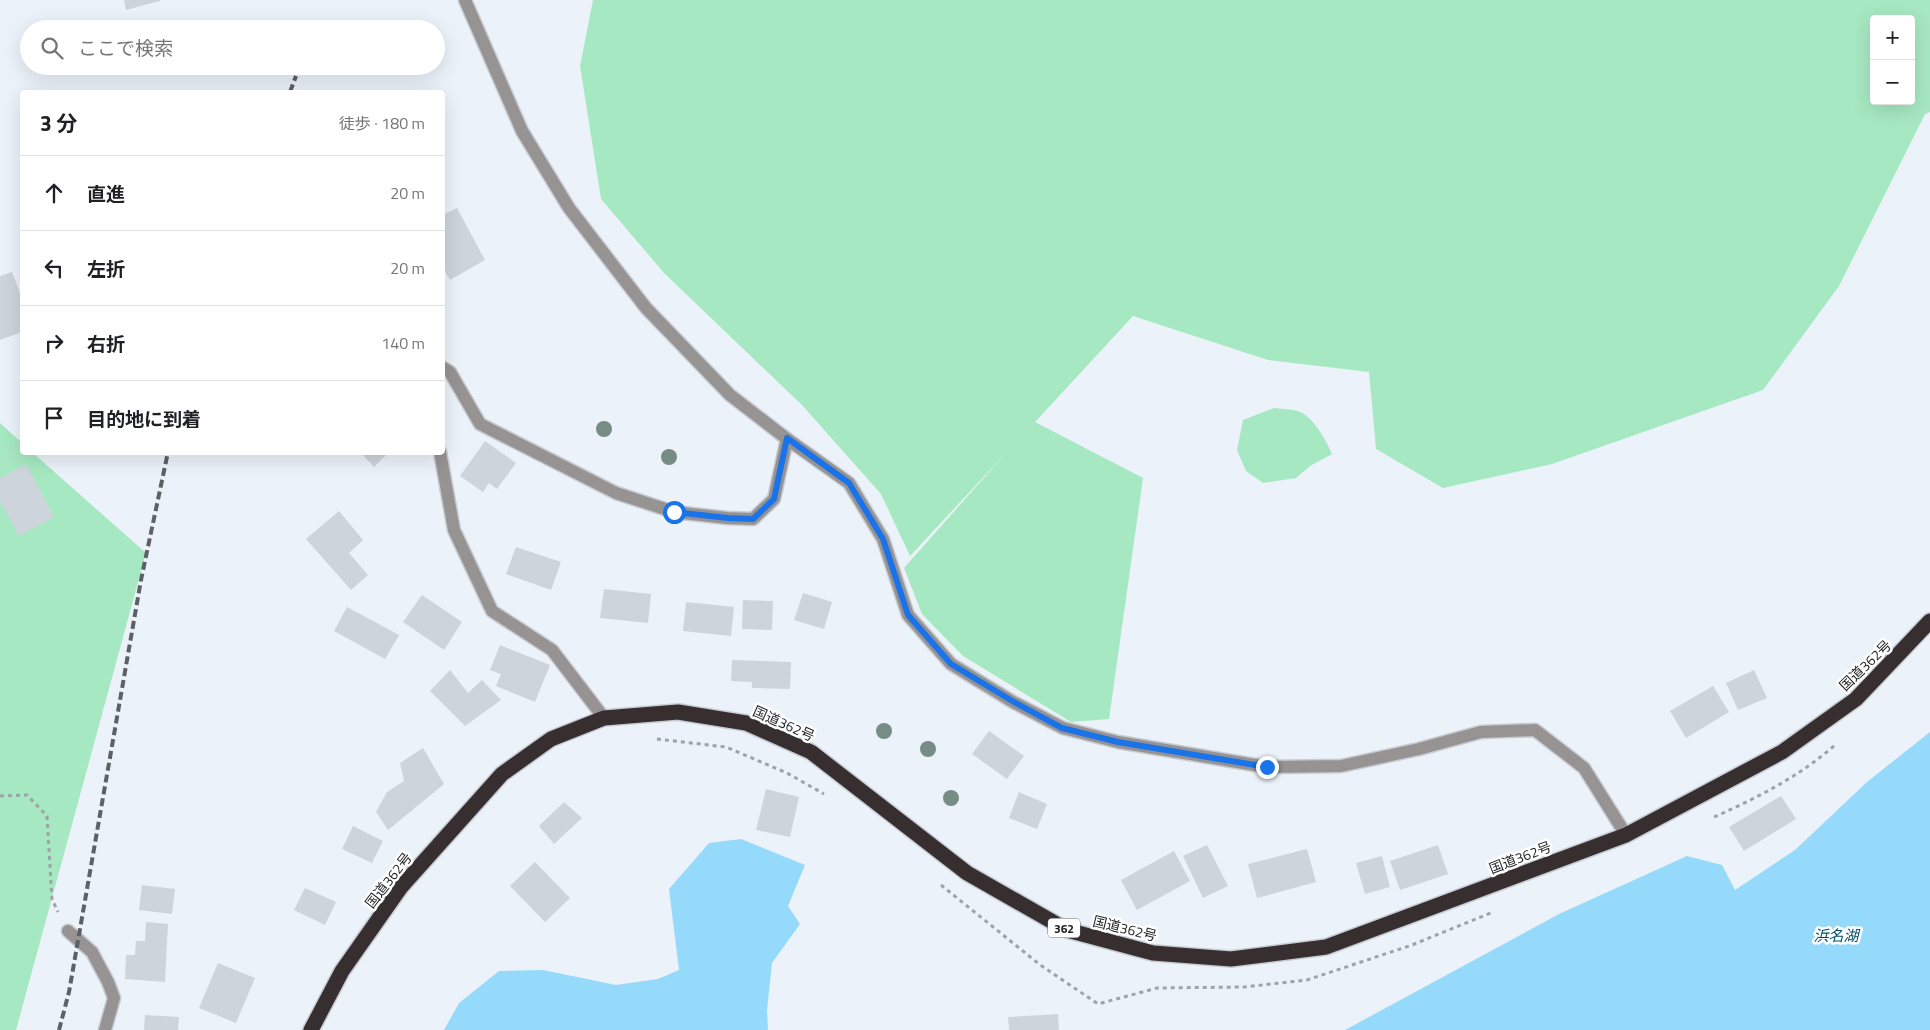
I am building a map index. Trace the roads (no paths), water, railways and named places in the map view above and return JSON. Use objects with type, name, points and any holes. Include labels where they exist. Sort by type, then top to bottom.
[{"type":"highway","name":"国道362号","points":[[311,1030],[342,972],[401,887],[502,774],[551,739],[604,718],[678,712],[746,723],[811,752],[967,873],[1067,930],[1153,953],[1231,959],[1326,947],[1626,835],[1782,752],[1856,698],[1930,622]]},
{"type":"street","points":[[465,0],[522,132],[569,208],[646,308],[730,395],[849,483],[883,539],[908,615],[951,664],[1062,728],[1118,742],[1267,767],[1341,766],[1419,749],[1481,732],[1535,730],[1584,768],[1626,835]]},
{"type":"street","points":[[445,368],[450,372],[480,424],[616,492],[674,512],[753,519],[774,499],[787,438]]},
{"type":"street","points":[[441,455],[454,530],[492,611],[552,650],[604,718]]},
{"type":"street","points":[[68,931],[92,952],[114,998],[105,1030]]},
{"type":"water","name":"浜名湖","points":[[1930,732],[1930,1030],[1345,1030],[1559,914],[1687,856],[1722,865],[1735,890],[1795,850],[1867,782]]},
{"type":"water","points":[[741,839],[805,865],[788,906],[800,924],[772,963],[767,1010],[768,1030],[444,1030],[459,1003],[499,971],[543,970],[616,985],[658,979],[679,970],[669,889],[709,843]]},
{"type":"railway","points":[[291,90],[296,76]]},
{"type":"railway","points":[[59,1030],[69,992],[141,580],[167,455]]}]
